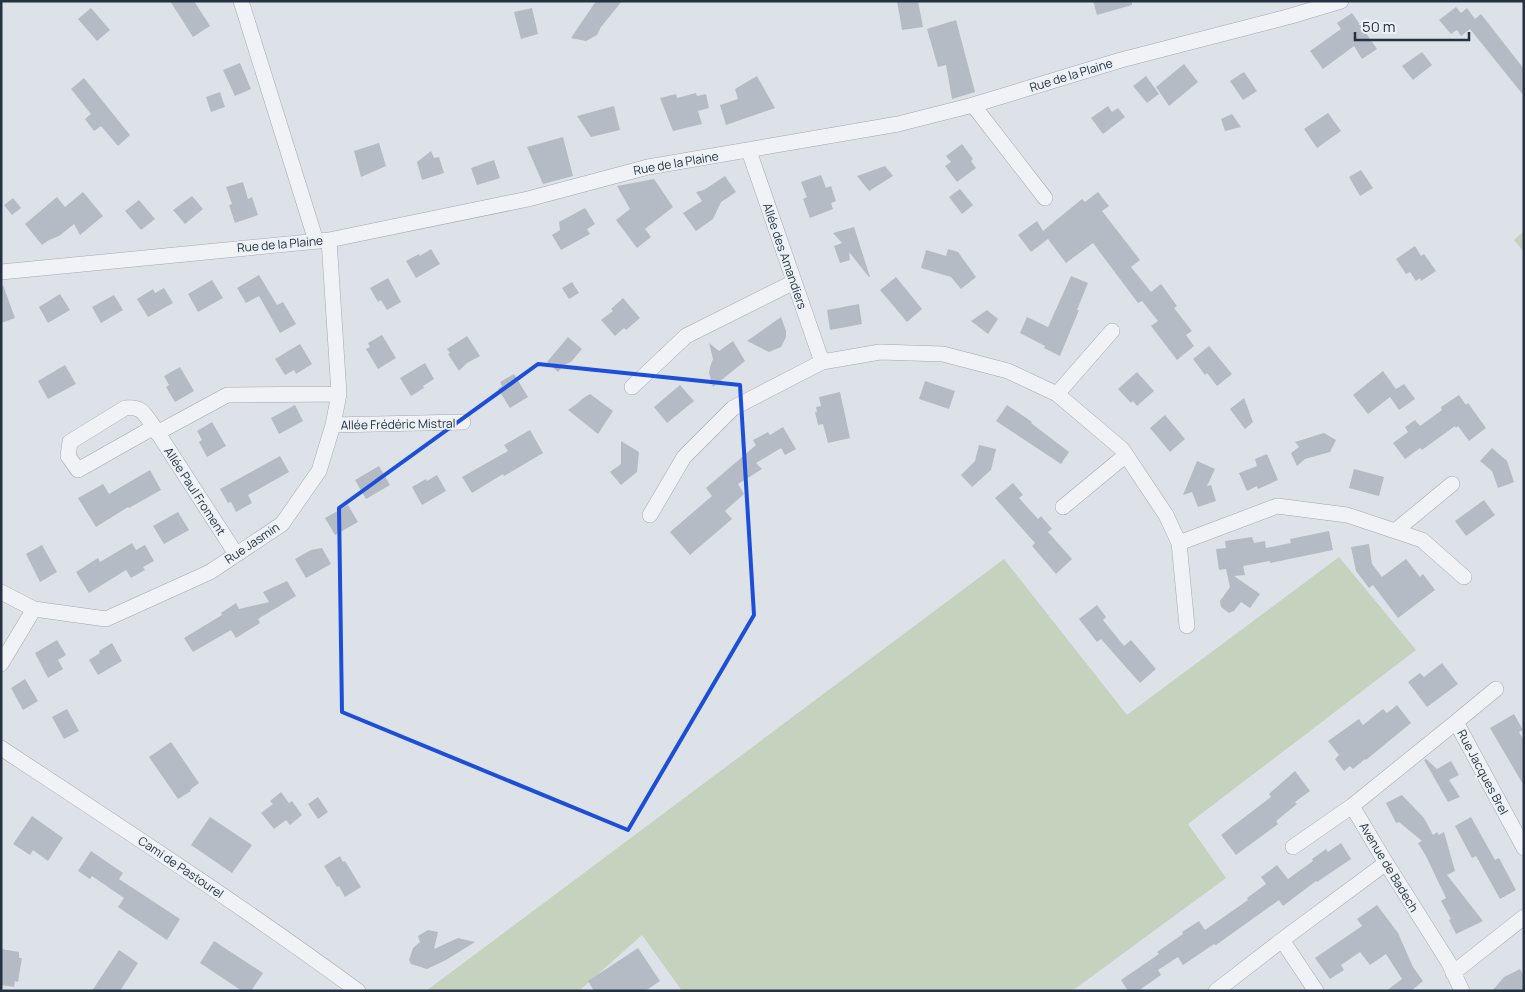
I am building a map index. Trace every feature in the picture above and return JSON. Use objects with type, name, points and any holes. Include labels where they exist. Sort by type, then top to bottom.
[{"type":"street","name":"Rue Jasmin","points":[[1,592],[34,609],[106,619],[210,572],[282,524],[319,472],[334,425],[339,394],[322,240],[241,1]]},
{"type":"street","name":"Rue de la Plaine","points":[[1,272],[322,240],[528,199],[648,167],[898,124],[973,105],[1121,60],[1291,16],[1341,1]]},
{"type":"street","points":[[973,105],[1045,198]]},
{"type":"street","name":"Allée des Amandiers","points":[[749,150],[822,362]]},
{"type":"street","points":[[632,387],[686,336],[794,282]]},
{"type":"street","points":[[1057,394],[1112,331]]},
{"type":"street","points":[[650,515],[684,457],[733,408],[822,362],[880,352],[943,354],[1008,371],[1057,394],[1122,449],[1166,515],[1179,542],[1187,626]]},
{"type":"street","points":[[156,430],[227,395],[339,394]]},
{"type":"street","name":"Allée Paul Froment","points":[[156,430],[78,470],[68,456],[70,442],[125,408],[136,407],[141,410],[156,430],[236,554]]},
{"type":"street","name":"Allée Frédéric Mistral","points":[[334,425],[463,422]]},
{"type":"street","points":[[1063,507],[1126,455]]},
{"type":"street","points":[[1395,531],[1452,484]]},
{"type":"street","points":[[1179,542],[1277,506],[1347,515],[1422,540],[1464,577]]},
{"type":"street","points":[[1,664],[34,609]]},
{"type":"street","name":"Rue Jacques Brel","points":[[1352,806],[1496,689]]},
{"type":"street","name":"Rue Jacques Brel","points":[[1456,722],[1524,848]]},
{"type":"street","name":"Cami de Pastourel","points":[[1,748],[299,947],[358,991]]},
{"type":"street","points":[[1294,847],[1352,806]]},
{"type":"street","name":"Avenue de Badech","points":[[1352,806],[1462,991]]},
{"type":"street","points":[[1216,991],[1386,863]]},
{"type":"street","points":[[1453,973],[1524,917]]},
{"type":"street","points":[[1282,940],[1316,991]]},
{"type":"highlighted area","points":[[538,364],[740,385],[754,615],[628,830],[342,712],[339,508]]},
{"type":"green space","points":[[1524,231],[1524,252],[1514,240]]},
{"type":"green space","points":[[1339,557],[1416,650],[1188,824],[1226,878],[1072,991],[682,991],[642,935],[579,991],[426,991],[1004,559],[1127,715]]},
{"type":"building","points":[[170,1],[194,1],[210,26],[193,37]]},
{"type":"building","points":[[596,1],[622,1],[601,27],[597,35],[586,41],[571,38]]},
{"type":"building","points":[[897,1],[918,1],[923,27],[902,30]]},
{"type":"building","points":[[1093,1],[1132,1],[1132,5],[1097,15]]},
{"type":"building","points":[[1456,7],[1461,13],[1467,8],[1475,19],[1481,14],[1524,69],[1524,96],[1470,29],[1461,36],[1457,30],[1451,34],[1439,20]]},
{"type":"building","points":[[91,8],[110,30],[97,41],[78,19]]},
{"type":"building","points":[[532,8],[538,34],[521,39],[514,12]]},
{"type":"building","points":[[1352,13],[1377,49],[1362,59],[1354,46],[1323,69],[1310,51],[1341,29],[1337,23]]},
{"type":"building","points":[[956,20],[975,92],[952,99],[946,65],[938,67],[927,29]]},
{"type":"building","points":[[1422,52],[1432,65],[1413,80],[1402,66]]},
{"type":"building","points":[[240,63],[251,89],[235,96],[223,70]]},
{"type":"building","points":[[1184,64],[1198,82],[1169,106],[1156,87]]},
{"type":"building","points":[[1244,72],[1257,91],[1243,100],[1230,81]]},
{"type":"building","points":[[757,76],[775,108],[726,125],[720,105],[738,99],[735,89]]},
{"type":"building","points":[[1146,76],[1159,94],[1147,103],[1133,86]]},
{"type":"building","points":[[84,78],[130,135],[118,146],[101,126],[94,131],[85,119],[91,114],[71,89]]},
{"type":"building","points":[[220,92],[225,107],[211,112],[206,97]]},
{"type":"building","points":[[696,93],[697,96],[706,94],[709,108],[698,111],[702,124],[673,131],[660,98],[676,94],[677,98]]},
{"type":"building","points":[[614,106],[620,130],[591,137],[577,116]]},
{"type":"building","points":[[1108,106],[1112,112],[1118,108],[1125,117],[1103,134],[1091,118]]},
{"type":"building","points":[[1328,113],[1341,131],[1317,148],[1304,129]]},
{"type":"building","points":[[1232,114],[1241,127],[1225,131],[1221,119]]},
{"type":"building","points":[[563,137],[573,176],[543,184],[527,147]]},
{"type":"building","points":[[379,143],[386,166],[361,177],[354,151]]},
{"type":"building","points":[[962,144],[973,159],[971,161],[976,168],[957,182],[945,166],[951,162],[946,156]]},
{"type":"building","points":[[431,151],[434,158],[439,157],[444,173],[422,180],[417,162]]},
{"type":"building","points":[[494,160],[500,178],[477,185],[471,168]]},
{"type":"building","points":[[885,166],[893,176],[869,191],[857,176]]},
{"type":"building","points":[[1361,170],[1373,188],[1360,196],[1349,177]]},
{"type":"building","points":[[821,175],[826,188],[831,186],[836,201],[831,203],[833,209],[810,218],[803,199],[807,197],[801,182]]},
{"type":"building","points":[[725,176],[736,192],[721,202],[713,219],[696,231],[683,213],[702,201],[696,192],[704,190]]},
{"type":"building","points":[[654,179],[673,207],[645,229],[651,237],[637,248],[616,220],[630,209],[617,186]]},
{"type":"building","points":[[243,182],[248,199],[252,197],[258,215],[235,223],[229,205],[232,204],[226,187]]},
{"type":"building","points":[[960,189],[973,205],[962,214],[949,197]]},
{"type":"building","points":[[83,192],[103,216],[80,235],[74,224],[59,236],[42,245],[25,224],[57,197],[65,207]]},
{"type":"building","points":[[1098,192],[1109,206],[1102,211],[1140,260],[1131,267],[1151,292],[1161,284],[1177,306],[1174,308],[1192,331],[1186,335],[1194,346],[1177,360],[1151,326],[1158,321],[1142,301],[1138,303],[1093,243],[1066,263],[1048,239],[1031,252],[1018,235],[1037,221],[1043,231],[1082,199],[1085,202]]},
{"type":"building","points":[[192,196],[203,209],[185,224],[173,210]]},
{"type":"building","points":[[13,198],[21,208],[12,215],[4,205]]},
{"type":"building","points":[[139,200],[155,219],[141,230],[125,211]]},
{"type":"building","points":[[585,208],[595,224],[587,229],[590,234],[561,250],[552,235],[560,230],[559,222]]},
{"type":"building","points":[[854,227],[870,277],[849,252],[850,260],[840,263],[834,246],[842,243],[833,233]]},
{"type":"building","points":[[1415,246],[1421,256],[1424,254],[1436,271],[1421,281],[1420,278],[1416,281],[1410,272],[1406,274],[1396,259]]},
{"type":"building","points":[[431,249],[440,264],[416,278],[406,261],[419,254],[420,256]]},
{"type":"building","points":[[948,249],[958,252],[976,277],[961,289],[951,277],[921,268],[926,250],[946,256]]},
{"type":"building","points":[[259,275],[277,305],[283,302],[296,324],[280,333],[259,296],[246,303],[237,288]]},
{"type":"building","points":[[1071,276],[1088,283],[1060,356],[1020,333],[1027,317],[1048,327]]},
{"type":"building","points":[[896,277],[922,309],[907,322],[880,290]]},
{"type":"building","points":[[388,278],[401,302],[387,310],[381,300],[378,302],[370,288]]},
{"type":"building","points":[[212,280],[223,298],[198,312],[188,294]]},
{"type":"building","points":[[572,282],[579,293],[569,299],[562,288]]},
{"type":"building","points":[[3,285],[15,318],[1,323],[1,286]]},
{"type":"building","points":[[164,288],[173,303],[148,317],[137,299],[153,289],[155,293]]},
{"type":"building","points":[[60,294],[70,310],[48,323],[39,307]]},
{"type":"building","points":[[114,295],[123,310],[101,323],[92,307]]},
{"type":"building","points":[[623,298],[640,318],[626,330],[624,328],[615,336],[601,320],[613,311],[611,309]]},
{"type":"building","points":[[859,304],[862,324],[830,330],[827,310]]},
{"type":"building","points":[[987,310],[998,319],[988,334],[971,321]]},
{"type":"building","points":[[781,317],[786,337],[781,347],[769,352],[747,341]]},
{"type":"building","points":[[382,335],[396,358],[378,369],[366,349],[370,347],[368,343]]},
{"type":"building","points":[[467,336],[480,356],[467,363],[459,371],[448,354],[450,353],[447,349]]},
{"type":"building","points":[[568,337],[582,349],[571,362],[564,365],[558,372],[547,362]]},
{"type":"building","points":[[733,341],[745,361],[713,387],[709,373],[713,359],[709,343],[719,351]]},
{"type":"building","points":[[300,344],[312,364],[296,374],[294,370],[285,375],[275,359]]},
{"type":"building","points":[[1209,346],[1232,374],[1217,386],[1207,373],[1205,375],[1193,359]]},
{"type":"building","points":[[425,363],[434,379],[411,396],[400,378]]},
{"type":"building","points":[[65,365],[76,384],[48,399],[38,381]]},
{"type":"building","points":[[180,367],[194,391],[175,402],[166,387],[169,385],[164,376]]},
{"type":"building","points":[[1383,371],[1396,389],[1404,384],[1415,399],[1399,410],[1390,397],[1368,414],[1353,395]]},
{"type":"building","points":[[1137,372],[1154,391],[1137,406],[1133,401],[1131,403],[1118,389]]},
{"type":"building","points":[[514,374],[528,397],[510,408],[498,389],[502,386],[500,382]]},
{"type":"building","points":[[925,381],[955,391],[949,409],[919,399]]},
{"type":"building","points":[[680,385],[694,401],[667,423],[654,407]]},
{"type":"building","points":[[840,392],[850,438],[828,443],[823,424],[818,425],[815,412],[817,412],[816,407],[821,406],[819,397]]},
{"type":"building","points":[[590,394],[613,411],[598,434],[568,410]]},
{"type":"building","points":[[1459,395],[1466,405],[1468,403],[1486,428],[1469,441],[1458,426],[1456,428],[1455,426],[1422,450],[1420,448],[1405,459],[1393,443],[1408,432],[1405,427],[1415,420],[1420,426],[1442,410],[1441,407]]},
{"type":"building","points":[[1244,398],[1253,422],[1245,429],[1230,409]]},
{"type":"building","points":[[295,405],[303,421],[279,434],[271,418]]},
{"type":"building","points":[[1007,405],[1032,422],[1069,452],[1061,464],[996,421]]},
{"type":"building","points":[[1165,415],[1185,439],[1170,452],[1150,428]]},
{"type":"building","points":[[212,422],[226,446],[207,457],[199,442],[202,440],[197,431]]},
{"type":"building","points":[[783,427],[796,449],[785,455],[781,448],[756,463],[762,469],[738,484],[744,494],[725,511],[732,519],[690,555],[670,532],[712,496],[706,488],[756,445],[753,440],[768,432],[770,435]]},
{"type":"building","points":[[530,430],[543,453],[472,493],[462,477],[508,451],[504,445]]},
{"type":"building","points":[[1324,433],[1336,440],[1330,452],[1305,459],[1297,466],[1291,453],[1299,447],[1295,442]]},
{"type":"building","points":[[621,441],[639,452],[637,472],[621,485],[610,472],[621,464]]},
{"type":"building","points":[[979,445],[996,449],[991,470],[972,487],[961,475],[975,461]]},
{"type":"building","points":[[1492,448],[1507,461],[1514,482],[1498,488],[1492,471],[1480,461]]},
{"type":"building","points":[[1267,454],[1278,480],[1258,489],[1257,486],[1247,491],[1239,473],[1257,466],[1255,459]]},
{"type":"building","points":[[280,456],[289,472],[248,495],[252,503],[236,512],[231,502],[228,503],[220,489]]},
{"type":"building","points":[[1197,461],[1215,469],[1207,486],[1211,485],[1216,501],[1198,507],[1192,492],[1183,495]]},
{"type":"building","points":[[379,466],[390,485],[366,499],[355,480]]},
{"type":"building","points":[[1354,469],[1384,477],[1379,496],[1349,488]]},
{"type":"building","points":[[150,470],[161,490],[128,507],[96,527],[78,498],[103,484],[109,494]]},
{"type":"building","points":[[437,475],[446,491],[422,505],[412,487]]},
{"type":"building","points":[[1013,483],[1023,495],[1019,498],[1038,519],[1041,516],[1052,529],[1048,532],[1072,559],[1056,574],[1032,546],[1035,543],[995,498]]},
{"type":"building","points":[[1484,500],[1495,515],[1466,536],[1455,521]]},
{"type":"building","points":[[348,505],[358,522],[335,535],[325,518]]},
{"type":"building","points":[[178,512],[189,530],[164,544],[153,526]]},
{"type":"building","points":[[1329,531],[1333,550],[1270,563],[1270,561],[1243,566],[1245,575],[1234,576],[1260,594],[1250,608],[1241,602],[1234,611],[1229,613],[1221,607],[1220,601],[1230,587],[1226,569],[1219,570],[1216,549],[1226,548],[1225,541],[1252,537],[1254,543],[1265,541],[1266,548],[1291,543],[1290,539]]},
{"type":"building","points":[[132,543],[136,550],[145,545],[154,561],[143,567],[145,570],[131,578],[126,570],[89,593],[76,572],[98,558],[100,562]]},
{"type":"building","points":[[1369,544],[1372,564],[1382,577],[1406,559],[1420,577],[1423,574],[1435,590],[1398,618],[1373,585],[1369,588],[1356,571],[1351,547]]},
{"type":"building","points":[[42,545],[57,572],[40,582],[26,554]]},
{"type":"building","points":[[322,548],[331,564],[306,578],[295,559],[311,550]]},
{"type":"building","points":[[287,581],[296,596],[258,619],[260,623],[236,638],[231,630],[193,652],[184,638],[222,615],[221,613],[236,603],[239,609],[269,602],[263,592]]},
{"type":"building","points":[[1097,605],[1106,617],[1103,620],[1124,646],[1131,640],[1156,669],[1140,683],[1101,639],[1097,642],[1079,619]]},
{"type":"building","points":[[57,640],[66,655],[58,660],[63,669],[48,678],[35,653]]},
{"type":"building","points":[[112,643],[122,661],[98,675],[89,660]]},
{"type":"building","points":[[1442,663],[1458,684],[1427,707],[1408,682],[1420,673],[1424,677]]},
{"type":"building","points":[[25,679],[38,701],[23,710],[11,688]]},
{"type":"building","points":[[1397,705],[1411,723],[1366,760],[1353,769],[1350,766],[1344,771],[1335,759],[1339,755],[1328,741],[1359,719],[1363,725],[1383,709],[1387,713]]},
{"type":"building","points":[[67,709],[79,731],[64,739],[52,717]]},
{"type":"building","points":[[1514,714],[1523,730],[1519,732],[1524,741],[1524,786],[1490,728]]},
{"type":"building","points":[[171,742],[199,783],[191,791],[178,799],[149,757]]},
{"type":"building","points":[[1426,759],[1437,769],[1451,761],[1459,775],[1449,780],[1460,797],[1448,802],[1424,760]]},
{"type":"building","points":[[1295,771],[1310,791],[1295,802],[1297,804],[1276,821],[1278,824],[1236,855],[1221,835],[1271,797],[1269,794]]},
{"type":"building","points":[[281,792],[289,803],[292,801],[302,815],[290,825],[286,820],[274,829],[261,813],[273,804],[270,801]]},
{"type":"building","points":[[1402,795],[1424,818],[1433,835],[1437,832],[1439,835],[1444,832],[1455,871],[1447,875],[1483,921],[1456,934],[1449,920],[1451,919],[1441,901],[1446,898],[1418,843],[1422,841],[1399,822],[1396,823],[1386,803]]},
{"type":"building","points":[[318,797],[328,812],[318,819],[308,804]]},
{"type":"building","points":[[32,816],[63,838],[48,861],[33,850],[30,855],[13,844]]},
{"type":"building","points":[[210,817],[252,845],[232,873],[191,845]]},
{"type":"building","points":[[1471,817],[1495,860],[1499,858],[1516,890],[1500,899],[1476,856],[1472,858],[1455,826]]},
{"type":"building","points":[[1341,843],[1351,859],[1316,881],[1283,906],[1279,900],[1216,945],[1214,944],[1183,965],[1178,957],[1158,970],[1161,975],[1138,991],[1128,991],[1121,980],[1159,954],[1157,952],[1199,921],[1205,930],[1248,900],[1247,898],[1266,884],[1261,877],[1277,865],[1288,879],[1326,849],[1328,852]]},
{"type":"building","points":[[91,851],[123,873],[119,879],[180,919],[167,940],[118,907],[124,898],[92,876],[90,879],[78,871]]},
{"type":"building","points":[[340,856],[361,887],[345,897],[324,866]]},
{"type":"building","points":[[1377,905],[1398,933],[1413,967],[1423,981],[1411,991],[1386,991],[1402,979],[1386,954],[1370,965],[1360,952],[1341,965],[1344,970],[1330,979],[1315,958],[1362,926],[1357,919]]},
{"type":"building","points":[[428,930],[438,932],[434,949],[458,938],[475,942],[427,969],[411,964],[409,960],[413,948],[420,942],[418,936]]},
{"type":"building","points":[[214,941],[263,973],[251,991],[242,991],[200,963]]},
{"type":"building","points":[[638,948],[660,981],[645,991],[594,991],[588,981]]},
{"type":"building","points":[[1,949],[19,952],[19,958],[22,958],[18,982],[15,981],[14,987],[1,985]]},
{"type":"building","points":[[119,950],[138,963],[120,991],[92,991]]},
{"type":"building","points":[[1520,969],[1524,976],[1524,991],[1492,991],[1504,977]]}]
